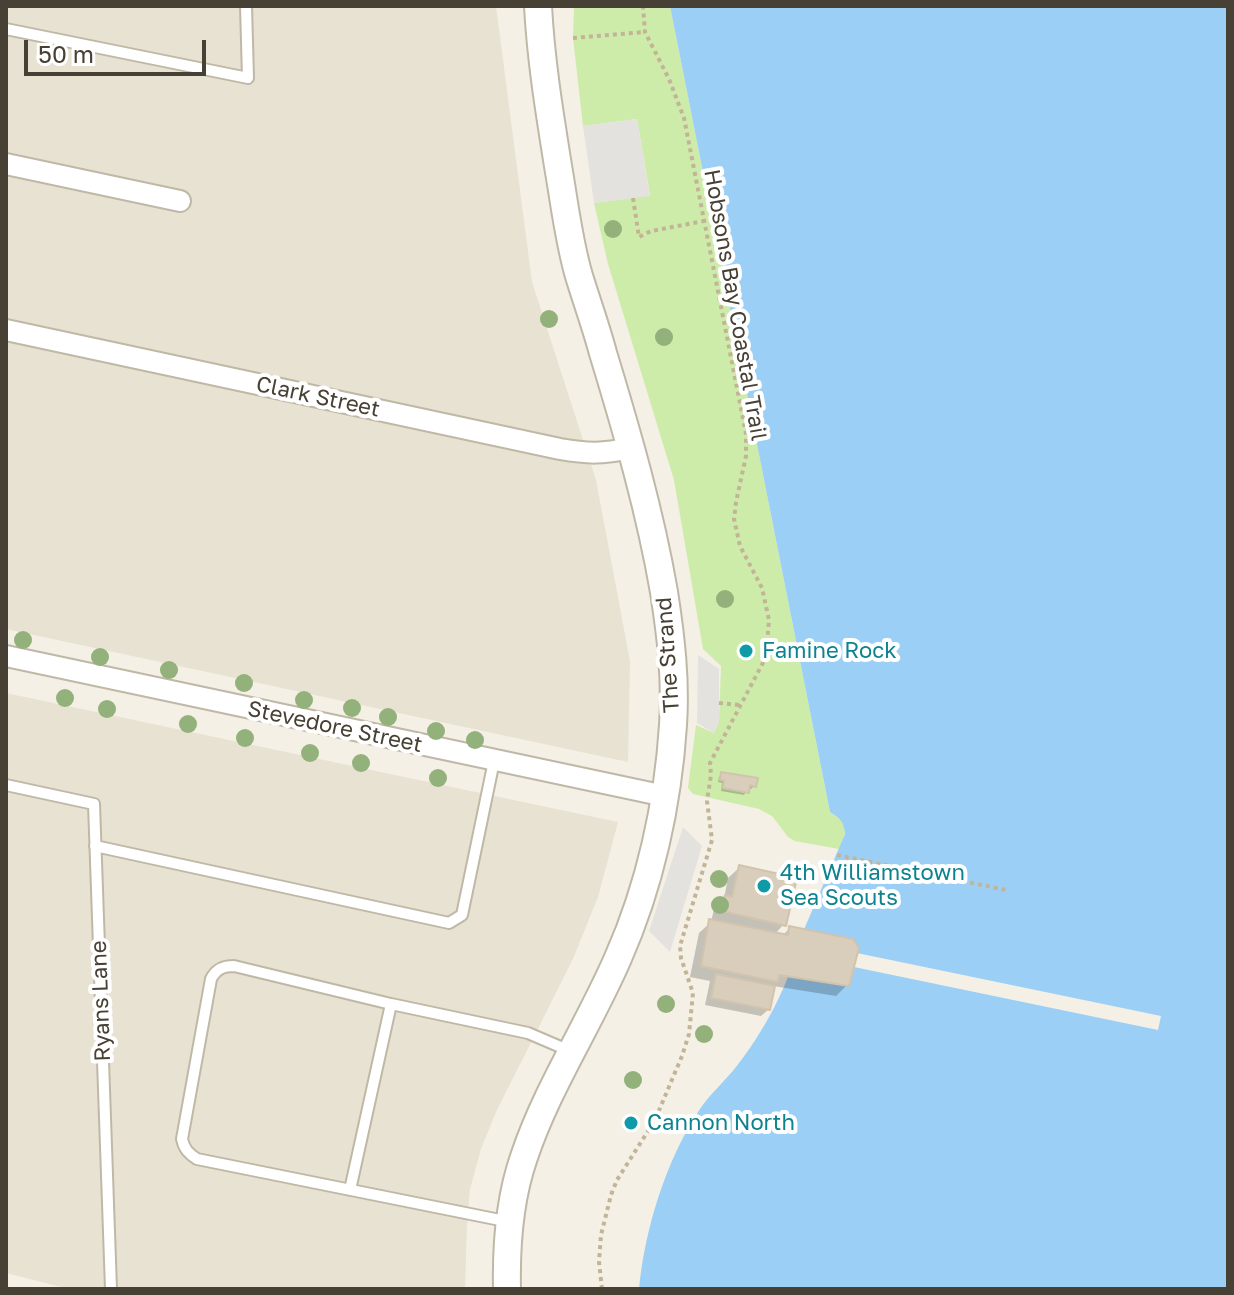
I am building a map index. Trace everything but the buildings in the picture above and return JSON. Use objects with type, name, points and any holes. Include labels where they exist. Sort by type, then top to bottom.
[{"type":"street","name":"The Strand","points":[[507,1289],[507,1246],[512,1202],[523,1158],[540,1116],[619,957],[632,922],[665,796],[674,707],[671,643],[643,489],[568,231],[548,102],[538,6]]},
{"type":"street","points":[[6,164],[180,201]]},
{"type":"street","name":"Clark Street","points":[[6,330],[572,451],[602,454],[631,448]]},
{"type":"street","name":"Stevedore Street","points":[[6,656],[665,796]]},
{"type":"lane","points":[[6,29],[248,78],[246,6]]},
{"type":"lane","points":[[95,846],[449,923],[462,915],[494,761]]},
{"type":"lane","name":"Ryans Lane","points":[[6,785],[94,804],[111,1289]]},
{"type":"lane","points":[[510,1222],[197,1159],[185,1149],[182,1139],[214,973],[226,966],[234,966],[528,1033],[572,1052]]},
{"type":"lane","points":[[350,1190],[391,1004]]},
{"type":"path","name":"Hobsons Bay Coastal Trail","points":[[602,1289],[599,1262],[601,1235],[611,1195],[655,1120],[689,1034],[693,993],[680,946],[712,840],[707,801],[710,763],[766,657],[769,620],[762,588],[740,546],[735,527],[736,502],[746,456],[746,434],[684,118],[669,79],[645,32],[643,6]]},
{"type":"path","points":[[573,38],[645,32]]},
{"type":"path","points":[[633,198],[639,237],[651,231],[704,221]]},
{"type":"path","points":[[719,703],[741,705]]},
{"type":"path","points":[[837,855],[1006,890]]},
{"type":"shaded area","points":[[6,6],[496,6],[532,282],[596,480],[630,661],[628,762],[6,629]]},
{"type":"shaded area","points":[[637,119],[650,196],[594,203],[583,126]]},
{"type":"shaded area","points":[[698,655],[719,669],[719,721],[714,733],[697,723]]},
{"type":"shaded area","points":[[6,693],[618,822],[598,897],[573,959],[496,1112],[481,1149],[470,1189],[465,1289],[69,1289],[6,1273]]},
{"type":"shaded area","points":[[683,827],[702,846],[670,952],[649,931]]},
{"type":"green space","points":[[574,6],[670,6],[830,812],[841,820],[845,828],[839,849],[795,841],[788,837],[772,816],[759,809],[693,794],[688,788],[696,725],[714,733],[719,721],[721,666],[703,649],[674,480],[608,264],[594,203],[650,195],[637,119],[583,126],[573,38]]},
{"type":"water","points":[[670,6],[1228,6],[1228,1289],[639,1289],[646,1242],[667,1172],[700,1109],[746,1054],[774,1007],[845,834],[841,821],[830,812]]},
{"type":"pier","points":[[799,941],[1161,1016],[1158,1030],[796,955]]},
{"type":"place","name":"Famine Rock","points":[[746,651]]},
{"type":"place","name":"4th Williamstown Sea Scouts","points":[[764,886]]},
{"type":"place","name":"Cannon North","points":[[631,1123]]}]
